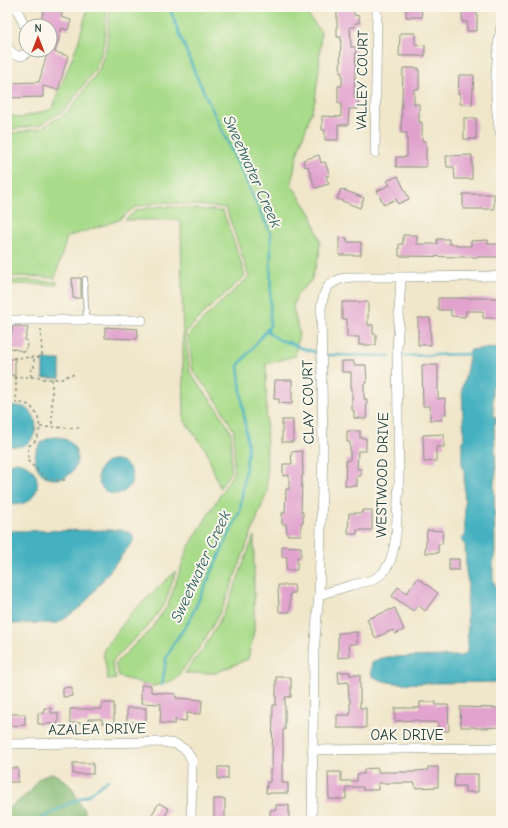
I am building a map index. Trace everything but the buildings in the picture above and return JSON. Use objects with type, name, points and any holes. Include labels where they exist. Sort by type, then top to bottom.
[{"type":"street","points":[[16,7],[21,18]]},
{"type":"street","name":"VALLEY COURT","points":[[375,152],[377,7]]},
{"type":"street","points":[[501,25],[496,74],[497,110],[501,136]]},
{"type":"street","points":[[7,44],[9,50],[13,54],[18,56]]},
{"type":"street","name":"CLAY COURT","points":[[319,595],[323,452],[321,308],[324,294],[329,285],[340,279],[352,276],[401,277]]},
{"type":"street","points":[[401,277],[501,276]]},
{"type":"street","name":"WESTWOOD DRIVE","points":[[319,595],[373,580],[383,572],[390,562],[394,547],[399,482],[397,352],[401,277]]},
{"type":"street","points":[[7,320],[142,320]]},
{"type":"street","points":[[312,821],[314,653],[319,595]]},
{"type":"street","name":"AZALEA DRIVE","points":[[7,744],[160,742],[176,744],[186,750],[192,760],[191,821]]},
{"type":"street","name":"OAK DRIVE","points":[[312,750],[501,748]]},
{"type":"lane","points":[[85,279],[86,320]]},
{"type":"path","points":[[7,358],[42,357],[41,320]]},
{"type":"path","points":[[31,377],[31,367],[34,367],[34,358]]},
{"type":"path","points":[[7,377],[62,379],[75,373]]},
{"type":"path","points":[[16,377],[16,403],[22,403],[30,407],[38,416],[40,427],[37,439],[28,446],[28,461],[47,479],[68,480]]},
{"type":"path","points":[[52,379],[52,427]]},
{"type":"path","points":[[40,427],[82,428]]},
{"type":"green space","points":[[88,7],[107,7],[104,44],[96,68],[66,109],[40,125],[9,130],[7,129],[7,114],[20,118],[52,109],[78,43]]},
{"type":"green space","points":[[110,7],[302,7],[321,32],[315,101],[298,152],[291,184],[311,214],[320,241],[319,256],[311,281],[297,294],[293,307],[299,333],[295,356],[266,364],[267,492],[224,605],[204,641],[175,680],[150,687],[119,677],[115,664],[149,632],[168,605],[187,550],[234,472],[234,431],[219,404],[193,371],[188,335],[249,277],[226,208],[161,202],[135,207],[119,220],[67,237],[55,278],[24,276],[7,277],[7,133],[9,134],[41,128],[68,112],[99,70],[107,45]]},
{"type":"green space","points":[[161,206],[223,211],[245,276],[210,307],[185,334],[190,373],[216,407],[231,432],[231,471],[220,488],[206,450],[184,420],[181,222],[178,220],[125,220],[137,210]]},
{"type":"green space","points":[[7,281],[57,281],[56,285],[7,284]]},
{"type":"green space","points":[[254,536],[254,631],[248,659],[215,673],[185,673],[207,643],[227,607]]},
{"type":"green space","points":[[176,571],[165,603],[146,629],[112,662],[116,679],[108,680],[103,651],[131,613]]},
{"type":"green space","points":[[52,773],[73,789],[85,812],[84,821],[7,821],[7,808],[12,806],[31,791],[38,779]]},
{"type":"water","points":[[490,348],[501,349],[501,377],[495,381],[492,389],[494,418],[498,418],[498,423],[494,424],[496,473],[494,482],[495,551],[493,579],[497,601],[496,624],[501,645],[501,682],[392,683],[378,679],[372,676],[371,669],[372,663],[376,660],[386,657],[462,656],[468,651],[468,582],[466,572],[465,544],[462,542],[462,539],[465,536],[464,470],[462,468],[462,441],[464,441],[462,388],[469,353],[471,350]]},
{"type":"water","points":[[43,360],[60,360],[60,378],[43,378]]},
{"type":"water","points":[[11,406],[23,407],[31,412],[35,420],[36,428],[33,437],[27,443],[18,447],[7,445],[7,408]]},
{"type":"water","points":[[56,437],[71,443],[77,458],[71,473],[56,479],[41,473],[35,458],[41,443]]},
{"type":"water","points":[[112,460],[118,460],[122,461],[129,467],[132,477],[131,484],[125,491],[118,494],[112,494],[108,493],[101,487],[98,480],[98,474],[99,470],[105,463]]},
{"type":"water","points":[[16,462],[27,465],[34,472],[37,480],[37,488],[33,496],[27,502],[18,504],[7,502],[7,465]]},
{"type":"water","points":[[122,530],[131,533],[134,540],[83,605],[58,623],[7,624],[7,531]]},
{"type":"waterway","name":"Sweetwater Creek","points":[[162,685],[166,659],[173,644],[188,623],[240,511],[248,449],[238,366],[270,326],[271,234],[195,73],[169,7]]},
{"type":"waterway","points":[[267,329],[270,334],[280,340],[315,352]]},
{"type":"waterway","points":[[403,356],[469,354]]},
{"type":"waterway","points":[[328,355],[390,356]]},
{"type":"waterway","name":"Sweetwater Creek","points":[[37,821],[88,795],[108,780]]}]
